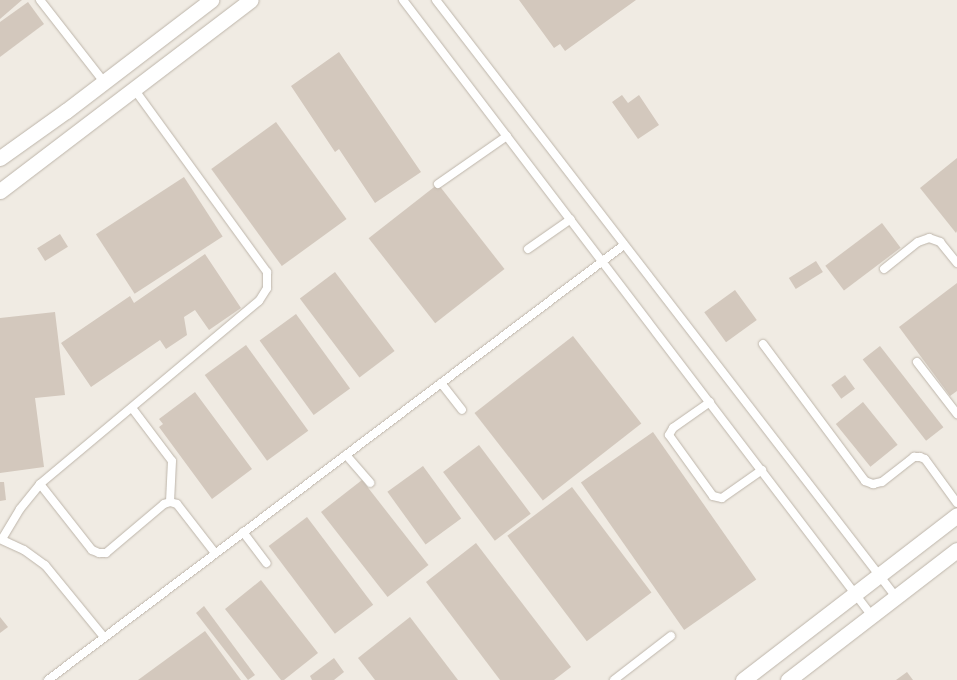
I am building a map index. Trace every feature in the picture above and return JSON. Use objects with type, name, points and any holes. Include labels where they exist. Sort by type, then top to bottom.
[{"type":"street","points":[[0,158],[104,82],[211,0]]},
{"type":"street","points":[[0,191],[251,0]]},
{"type":"street","points":[[743,680],[957,515]]},
{"type":"street","points":[[788,680],[957,550]]},
{"type":"lane","points":[[40,0],[104,82]]},
{"type":"lane","points":[[403,0],[604,261],[872,616]]},
{"type":"lane","points":[[436,0],[896,597]]},
{"type":"lane","points":[[104,637],[45,565],[24,550],[1,539],[20,509],[40,484],[259,301],[268,288],[267,272],[134,89]]},
{"type":"lane","points":[[438,184],[508,136]]},
{"type":"lane","points":[[528,249],[571,219]]},
{"type":"lane","points":[[884,269],[918,242],[929,238],[940,242],[957,263]]},
{"type":"lane","points":[[48,680],[624,245]]},
{"type":"lane","points":[[763,344],[864,481],[878,484],[914,457],[923,457],[957,503]]},
{"type":"lane","points":[[917,362],[956,409]]},
{"type":"lane","points":[[441,383],[462,410]]},
{"type":"lane","points":[[710,402],[673,428],[669,435],[712,496],[722,498],[762,470]]},
{"type":"lane","points":[[132,408],[172,461],[170,502]]},
{"type":"lane","points":[[346,454],[370,483]]},
{"type":"lane","points":[[40,484],[92,550],[99,553],[106,553],[164,504],[170,502],[177,504],[215,553]]},
{"type":"lane","points":[[243,532],[266,563]]},
{"type":"lane","points":[[614,680],[671,636]]},
{"type":"building","points":[[0,0],[22,0],[0,19]]},
{"type":"building","points":[[519,0],[636,0],[565,51],[560,44],[554,48]]},
{"type":"building","points":[[28,2],[44,24],[0,57],[0,22]]},
{"type":"building","points":[[339,52],[421,172],[375,203],[339,149],[335,152],[291,86]]},
{"type":"building","points":[[622,95],[628,103],[639,95],[659,125],[638,139],[612,102]]},
{"type":"building","points":[[276,122],[347,219],[282,266],[211,169]]},
{"type":"building","points":[[957,158],[957,231],[956,233],[920,188]]},
{"type":"building","points":[[184,177],[223,237],[135,294],[96,234]]},
{"type":"building","points":[[438,184],[504,269],[435,323],[369,238]]},
{"type":"building","points":[[882,223],[901,248],[844,290],[825,266]]},
{"type":"building","points":[[60,234],[68,247],[45,261],[37,248]]},
{"type":"building","points":[[205,254],[241,308],[209,330],[195,310],[184,317],[187,335],[166,349],[160,340],[91,387],[61,343],[130,296],[134,303]]},
{"type":"building","points":[[816,261],[823,272],[796,289],[789,278]]},
{"type":"building","points":[[335,272],[395,351],[359,378],[300,298]]},
{"type":"building","points":[[957,283],[957,391],[950,396],[899,327]]},
{"type":"building","points":[[735,290],[757,320],[726,342],[704,312]]},
{"type":"building","points":[[55,312],[65,395],[35,398],[44,467],[0,473],[0,318]]},
{"type":"building","points":[[296,314],[350,388],[314,415],[260,340]]},
{"type":"building","points":[[573,336],[641,423],[543,500],[474,413]]},
{"type":"building","points":[[246,345],[308,431],[267,461],[205,375]]},
{"type":"building","points":[[880,346],[943,427],[926,441],[863,360]]},
{"type":"building","points":[[845,375],[855,389],[841,399],[831,385]]},
{"type":"building","points":[[195,392],[252,469],[212,499],[159,427],[163,424],[159,419]]},
{"type":"building","points":[[863,402],[898,445],[870,467],[836,424]]},
{"type":"building","points":[[653,432],[756,579],[684,630],[581,482]]},
{"type":"building","points":[[479,445],[531,514],[495,541],[443,472]]},
{"type":"building","points":[[423,466],[461,519],[426,544],[387,492]]},
{"type":"building","points":[[362,480],[428,565],[388,597],[321,512]]},
{"type":"building","points":[[0,482],[4,482],[6,500],[0,501]]},
{"type":"building","points":[[572,487],[651,592],[587,641],[507,536]]},
{"type":"building","points":[[307,517],[373,605],[335,634],[269,546]]},
{"type":"building","points":[[476,543],[571,667],[554,680],[500,680],[426,582]]},
{"type":"building","points":[[261,580],[318,653],[284,680],[281,680],[225,609]]},
{"type":"building","points":[[204,606],[255,675],[248,680],[196,613]]},
{"type":"building","points":[[0,617],[8,627],[0,633]]},
{"type":"building","points":[[410,617],[458,680],[375,680],[358,658]]},
{"type":"building","points":[[205,631],[241,680],[138,680]]},
{"type":"building","points":[[334,658],[344,672],[334,680],[312,680],[310,676]]},
{"type":"building","points":[[907,672],[913,680],[896,680]]}]
